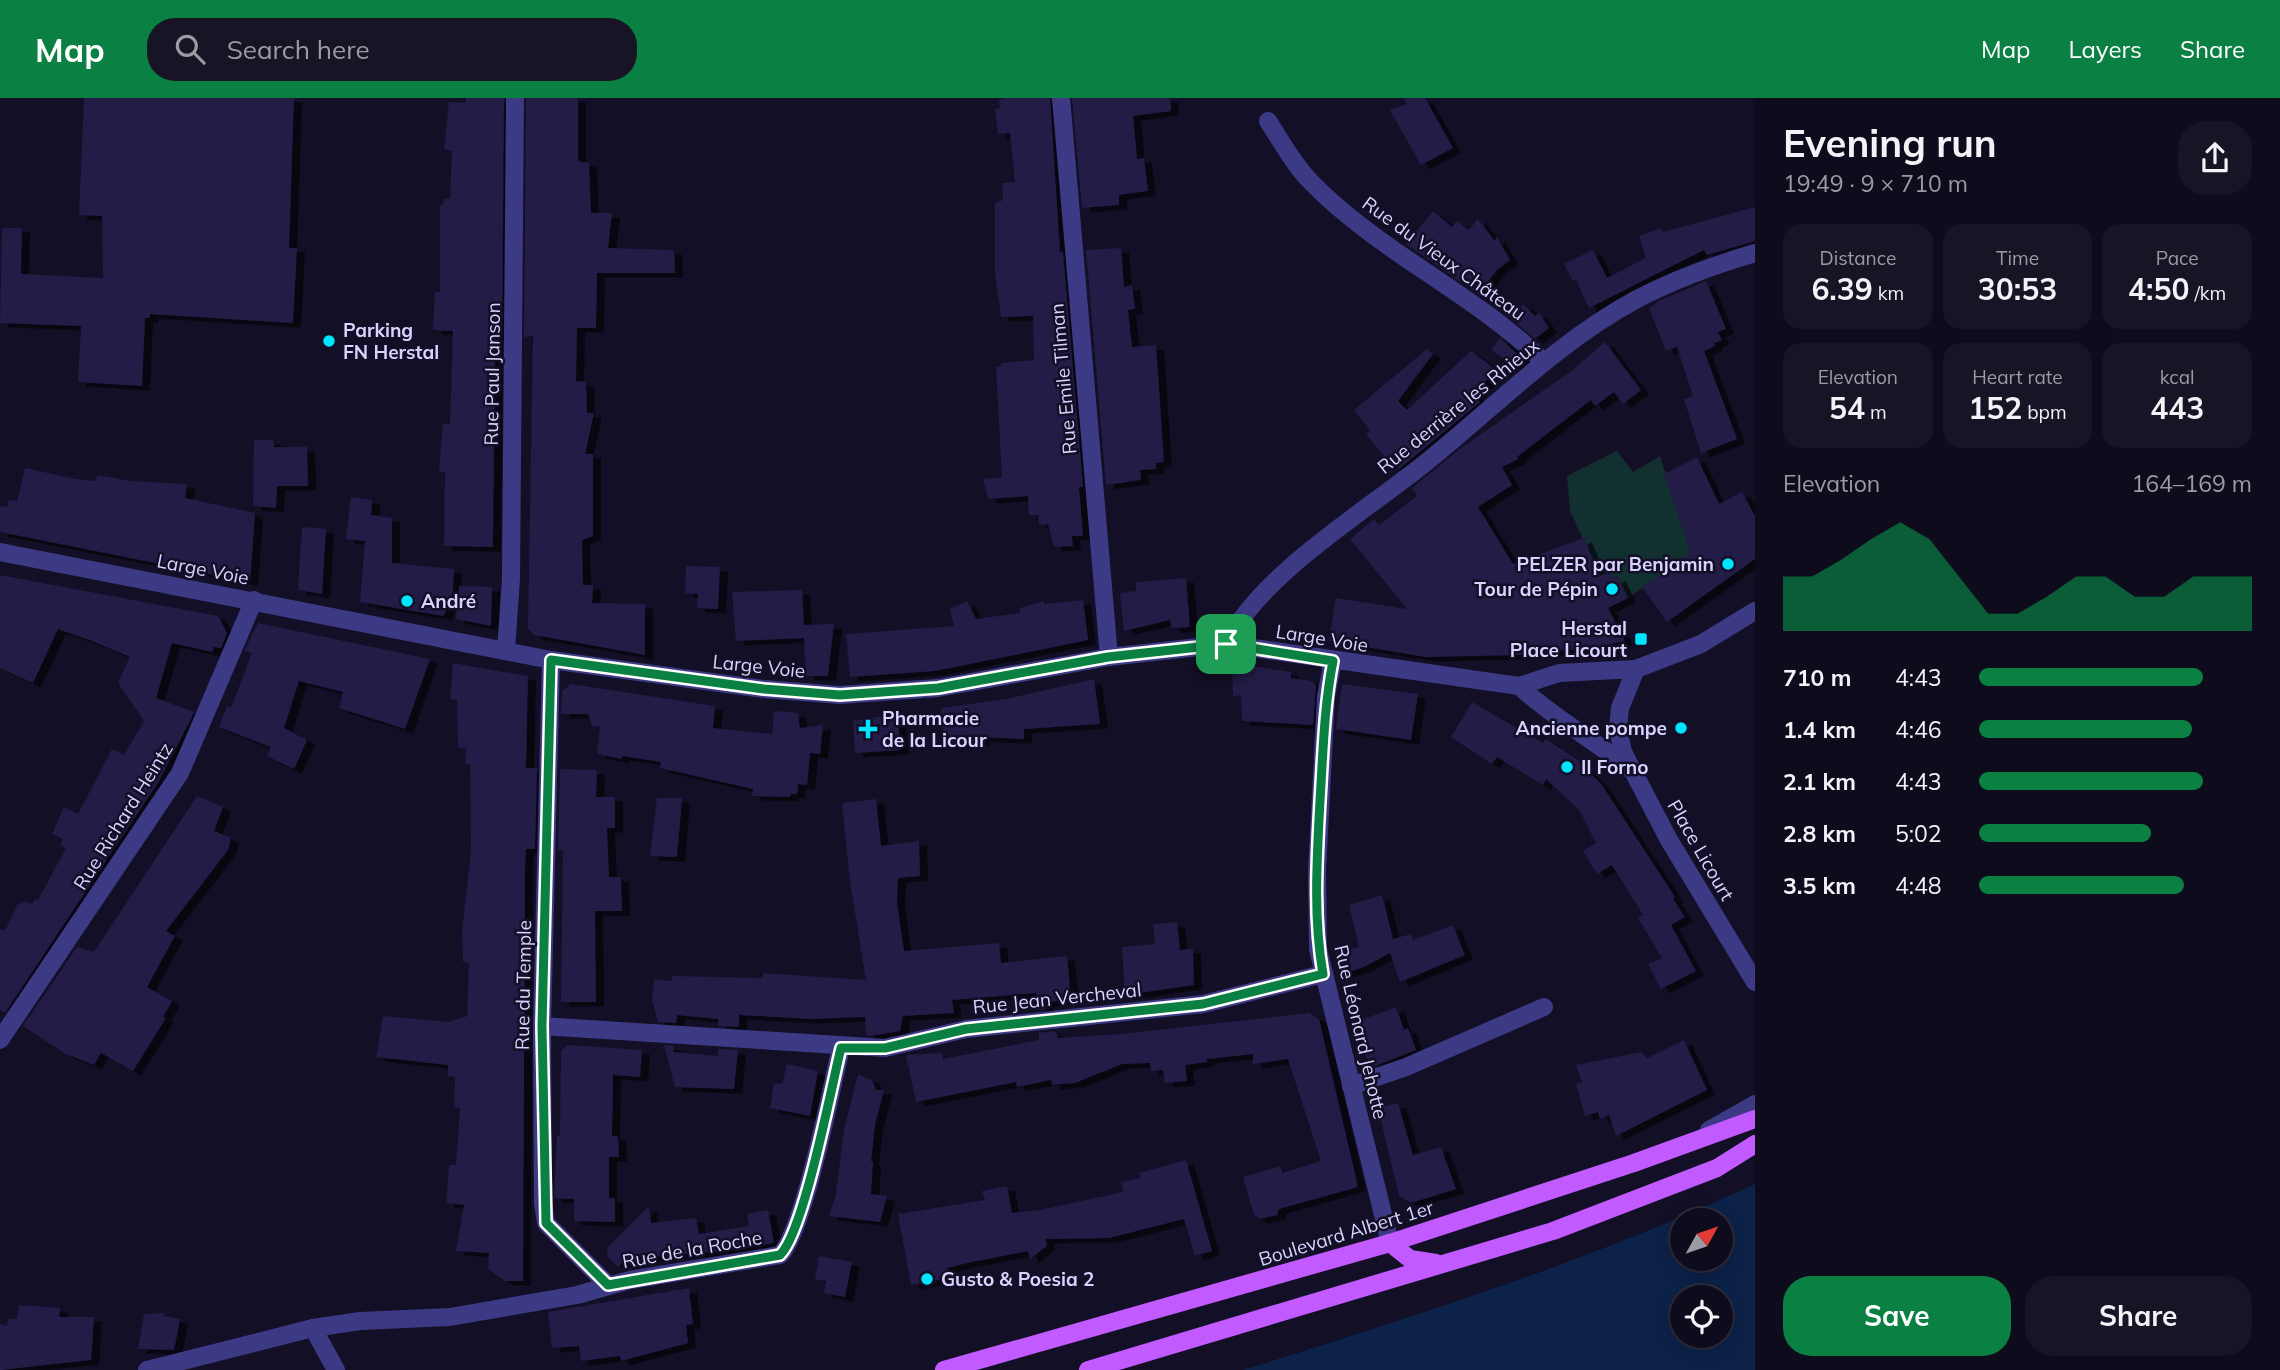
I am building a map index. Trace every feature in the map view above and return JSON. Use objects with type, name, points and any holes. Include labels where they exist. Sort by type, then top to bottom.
[{"type":"main road","name":"Boulevard Albert 1er","points":[[944,1370],[1390,1242],[1668,1151],[1755,1119]]},
{"type":"main road","points":[[1088,1370],[1447,1263],[1632,1203],[1717,1168],[1755,1144]]},
{"type":"main road","points":[[1390,1242],[1419,1263],[1447,1263]]},
{"type":"street","name":"Rue Paul Janson","points":[[506,651],[511,579],[515,98]]},
{"type":"street","name":"Rue Emile Tilman","points":[[1061,98],[1108,657]]},
{"type":"street","name":"Rue du Vieux Château","points":[[1268,121],[1310,181],[1368,233],[1520,339],[1544,362]]},
{"type":"street","name":"Rue derrière les Rhieux","points":[[1226,644],[1244,613],[1279,578],[1424,464],[1544,362],[1636,300],[1705,267],[1755,253]]},
{"type":"street","name":"Large Voie","points":[[0,552],[551,660],[764,689],[840,695],[938,688],[1108,657],[1226,644],[1519,685]]},
{"type":"street","name":"Rue Richard Heintz","points":[[0,1040],[180,773],[254,600]]},
{"type":"street","points":[[1519,685],[1559,673],[1636,669],[1701,644],[1755,611]]},
{"type":"street","name":"Rue du Temple","points":[[551,660],[542,1026],[546,1223],[608,1285]]},
{"type":"street","name":"Rue Léonard Jehotte","points":[[1333,661],[1326,696],[1317,870],[1318,949],[1390,1242]]},
{"type":"street","name":"Place Licourt","points":[[1636,669],[1620,708],[1618,729],[1623,752],[1669,840],[1755,982]]},
{"type":"street","name":"Place Licourt","points":[[1519,685],[1540,705],[1592,738],[1634,774]]},
{"type":"street","name":"Rue Jean Vercheval","points":[[542,1026],[841,1048],[885,1048],[966,1029],[1203,1004],[1323,974]]},
{"type":"street","points":[[1351,1086],[1406,1067],[1544,1007]]},
{"type":"street","name":"Rue de la Roche","points":[[147,1370],[313,1328],[360,1321],[439,1318],[577,1295],[608,1285],[780,1255],[789,1245],[841,1048]]},
{"type":"street","points":[[1668,1151],[1755,1104]]},
{"type":"street","points":[[313,1328],[336,1370]]},
{"type":"green space","points":[[1617,451],[1633,472],[1660,456],[1691,553],[1628,598],[1618,577],[1613,579],[1608,572],[1600,576],[1570,511],[1567,476]]},
{"type":"water","points":[[1755,1184],[1755,1370],[1243,1370],[1502,1286],[1670,1221],[1670,1271],[1733,1271],[1733,1208],[1701,1208]]},
{"type":"building","points":[[84,98],[294,98],[289,248],[297,248],[293,323],[150,314],[150,318],[145,318],[142,386],[78,382],[81,326],[0,323],[2,228],[22,228],[21,274],[103,278],[102,216],[79,215]]},
{"type":"building","points":[[466,98],[504,98],[502,337],[495,337],[493,547],[444,546],[445,472],[439,472],[443,424],[450,424],[453,331],[433,330],[435,292],[440,292],[440,205],[443,205],[444,199],[450,199],[452,151],[444,149],[449,102],[466,103]]},
{"type":"building","points":[[526,98],[578,98],[578,161],[589,163],[591,213],[612,213],[608,248],[674,250],[675,273],[597,273],[596,328],[577,328],[576,381],[586,382],[587,413],[594,413],[585,454],[593,454],[593,536],[582,540],[583,585],[593,585],[592,603],[645,604],[645,655],[534,635],[528,628],[533,336],[524,337]]},
{"type":"building","points":[[1050,98],[1060,252],[1063,252],[1083,487],[1079,487],[1083,536],[1072,536],[1073,546],[1054,547],[1048,524],[1039,525],[1038,515],[1029,515],[1028,496],[988,499],[983,479],[1002,477],[996,367],[1000,367],[1001,363],[1034,360],[1033,316],[1001,317],[995,272],[995,203],[1003,200],[1002,183],[1015,182],[1010,133],[998,134],[995,109],[1000,108],[999,100]]},
{"type":"building","points":[[1072,98],[1170,98],[1171,111],[1133,116],[1137,159],[1144,158],[1148,191],[1119,195],[1119,205],[1082,208]]},
{"type":"building","points":[[1404,98],[1425,98],[1453,148],[1421,165],[1390,110],[1407,104]]},
{"type":"building","points":[[1755,207],[1755,241],[1707,255],[1704,250],[1589,308],[1576,280],[1573,281],[1564,264],[1593,250],[1607,278],[1646,258],[1639,236],[1661,228],[1663,232]]},
{"type":"building","points":[[1433,211],[1452,227],[1457,221],[1469,230],[1478,219],[1495,241],[1497,237],[1510,260],[1498,269],[1478,294],[1406,244]]},
{"type":"building","points":[[1121,248],[1124,287],[1132,285],[1135,309],[1128,310],[1132,347],[1156,345],[1164,462],[1156,463],[1156,469],[1140,470],[1141,480],[1106,485],[1086,250]]},
{"type":"building","points":[[1706,281],[1726,329],[1718,332],[1722,340],[1704,351],[1737,439],[1701,453],[1684,399],[1693,396],[1677,347],[1666,351],[1649,308]]},
{"type":"building","points":[[1523,304],[1535,316],[1539,313],[1549,328],[1535,339],[1513,320]]},
{"type":"building","points":[[1500,338],[1523,359],[1517,368],[1491,350]]},
{"type":"building","points":[[1605,342],[1641,390],[1623,404],[1614,392],[1595,406],[1591,400],[1517,457],[1518,459],[1502,467],[1512,485],[1478,507],[1513,564],[1584,538],[1600,576],[1609,572],[1613,579],[1618,577],[1628,598],[1608,608],[1625,641],[1596,647],[1518,655],[1426,657],[1329,641],[1336,598],[1407,609],[1350,539],[1374,519],[1379,525],[1417,496],[1412,488],[1461,448],[1570,372]]},
{"type":"building","points":[[1427,349],[1433,354],[1398,401],[1407,410],[1471,351],[1495,369],[1474,398],[1480,402],[1399,469],[1396,464],[1393,467],[1366,434],[1370,431],[1354,410]]},
{"type":"building","points":[[254,440],[273,440],[274,447],[307,447],[308,486],[277,486],[276,508],[253,506]]},
{"type":"building","points":[[1697,457],[1719,504],[1742,492],[1755,516],[1755,559],[1667,622],[1642,587],[1691,553],[1664,474]]},
{"type":"building","points":[[25,468],[96,481],[97,475],[131,481],[187,484],[185,498],[255,513],[250,582],[0,532],[0,506],[7,507],[9,500],[17,501]]},
{"type":"building","points":[[351,497],[372,500],[371,515],[392,518],[392,563],[454,569],[453,590],[444,616],[360,602],[365,541],[346,539]]},
{"type":"building","points":[[302,527],[326,529],[322,594],[298,590]]},
{"type":"building","points":[[686,566],[720,567],[718,609],[697,608],[698,594],[685,593]]},
{"type":"building","points":[[0,575],[218,616],[227,633],[221,648],[214,647],[212,652],[172,643],[156,698],[194,712],[191,719],[159,781],[5,1013],[0,1010],[0,929],[5,931],[17,905],[25,901],[32,904],[35,899],[38,900],[66,848],[60,845],[63,839],[52,834],[64,807],[78,814],[112,749],[124,755],[144,721],[118,683],[130,657],[92,641],[58,629],[33,683],[0,668]]},
{"type":"building","points":[[1186,578],[1190,627],[1172,628],[1170,620],[1124,631],[1120,593],[1136,591],[1136,582]]},
{"type":"building","points":[[459,586],[492,587],[491,626],[456,619]]},
{"type":"building","points":[[802,590],[804,625],[834,624],[828,676],[806,676],[804,638],[736,641],[732,592]]},
{"type":"building","points":[[1083,600],[1088,640],[935,671],[850,677],[846,634],[954,626],[950,609],[967,601],[976,619],[1020,613],[1020,608],[1044,601],[1044,604]]},
{"type":"building","points":[[258,623],[430,659],[405,729],[339,708],[343,692],[299,681],[284,728],[307,740],[294,769],[267,756],[271,747],[219,727],[227,706],[231,708],[252,653],[244,651]]},
{"type":"building","points":[[453,663],[528,676],[526,768],[537,768],[535,849],[526,849],[525,870],[523,1281],[505,1281],[488,1269],[489,1253],[456,1251],[464,1205],[446,1203],[449,1165],[456,1165],[460,1108],[454,1107],[455,1077],[448,1076],[448,1065],[376,1057],[383,1016],[448,1022],[467,1016],[469,963],[463,962],[462,932],[471,850],[470,764],[465,764],[466,748],[458,748],[457,700],[450,699]]},
{"type":"building","points":[[1232,663],[1291,672],[1291,678],[1312,681],[1316,686],[1313,725],[1242,721],[1241,695],[1233,696]]},
{"type":"building","points":[[1094,679],[1100,724],[1024,729],[1024,739],[981,737],[981,741],[944,745],[941,708],[1006,699]]},
{"type":"building","points":[[571,684],[715,706],[713,728],[772,734],[774,711],[798,713],[800,728],[823,725],[820,754],[810,753],[807,785],[798,784],[797,794],[791,794],[790,797],[752,796],[753,789],[660,768],[661,762],[597,754],[600,727],[592,726],[588,714],[561,714],[562,691]]},
{"type":"building","points":[[1342,684],[1418,694],[1411,740],[1336,729]]},
{"type":"building","points":[[1472,702],[1543,743],[1546,739],[1578,760],[1602,785],[1675,897],[1673,899],[1685,917],[1671,925],[1696,971],[1661,989],[1648,964],[1662,958],[1638,918],[1643,915],[1612,865],[1597,874],[1583,851],[1596,843],[1580,811],[1546,779],[1543,785],[1497,757],[1492,764],[1451,737]]},
{"type":"building","points":[[897,714],[901,750],[855,753],[853,721]]},
{"type":"building","points":[[560,769],[597,770],[596,797],[615,797],[615,828],[607,828],[609,877],[621,877],[622,911],[595,911],[596,1002],[561,1002],[563,850],[558,850]]},
{"type":"building","points":[[197,796],[223,807],[214,831],[231,838],[228,850],[166,931],[175,936],[147,987],[172,1001],[163,1017],[166,1018],[133,1071],[101,1053],[94,1065],[66,1054],[23,1026],[77,947],[94,952]]},
{"type":"building","points":[[657,798],[682,798],[677,857],[650,856]]},
{"type":"building","points":[[876,799],[881,846],[919,841],[920,876],[898,878],[897,903],[904,951],[999,943],[1001,963],[1067,956],[1071,999],[1044,1003],[1047,1009],[1037,1010],[1036,993],[952,1000],[954,1013],[903,1016],[900,1031],[870,1036],[866,1035],[865,1017],[812,1019],[739,1015],[739,1027],[718,1026],[718,1019],[677,1015],[676,1023],[658,1022],[652,1000],[654,979],[672,981],[672,976],[763,978],[763,973],[866,980],[850,882],[842,803]]},
{"type":"building","points":[[1382,895],[1393,939],[1411,934],[1413,940],[1453,925],[1465,955],[1400,982],[1390,953],[1364,967],[1342,974],[1335,953],[1359,947],[1349,905]]},
{"type":"building","points":[[1177,922],[1180,950],[1193,949],[1194,985],[1125,995],[1122,947],[1155,944],[1153,924]]},
{"type":"building","points":[[1396,1007],[1404,1030],[1408,1028],[1416,1050],[1375,1066],[1366,1057],[1356,1022]]},
{"type":"building","points":[[1309,1013],[1319,1019],[1358,1187],[1279,1209],[1277,1215],[1260,1219],[1254,1215],[1243,1177],[1280,1166],[1282,1173],[1321,1161],[1288,1059],[1253,1064],[1253,1054],[1207,1059],[1207,1062],[1185,1065],[1187,1081],[1165,1083],[1163,1070],[1151,1071],[1150,1063],[1122,1064],[1075,1083],[1052,1085],[1051,1080],[1017,1087],[1016,1082],[916,1102],[906,1055],[942,1053],[943,1059],[1039,1040],[1039,1033],[1055,1031],[1058,1038],[1121,1034]]},
{"type":"building","points":[[1684,1040],[1707,1090],[1616,1136],[1609,1115],[1600,1119],[1598,1112],[1585,1116],[1576,1084],[1582,1082],[1576,1065],[1641,1052],[1647,1058]]},
{"type":"building","points":[[567,1045],[642,1050],[640,1077],[613,1075],[612,1136],[618,1136],[619,1157],[609,1157],[609,1198],[615,1198],[615,1222],[574,1221],[574,1199],[554,1198],[557,1136],[560,1136],[561,1051]]},
{"type":"building","points":[[664,1045],[674,1046],[673,1052],[718,1056],[718,1049],[738,1050],[734,1089],[675,1087]]},
{"type":"building","points":[[787,1064],[818,1071],[810,1116],[770,1108],[774,1083],[782,1084]]},
{"type":"building","points":[[858,1074],[872,1080],[876,1090],[884,1090],[875,1125],[871,1161],[871,1194],[887,1196],[880,1222],[829,1216],[836,1194],[844,1130]]},
{"type":"building","points":[[1398,1103],[1413,1155],[1441,1147],[1456,1189],[1411,1203],[1399,1196],[1378,1108]]},
{"type":"building","points":[[1186,1160],[1212,1251],[1195,1256],[1184,1219],[1109,1238],[1046,1239],[1047,1246],[1030,1259],[1028,1251],[972,1262],[947,1268],[949,1278],[911,1285],[898,1214],[985,1200],[982,1191],[1007,1186],[1012,1213],[1040,1210],[1123,1192],[1121,1182],[1140,1178],[1139,1173]]},
{"type":"building","points":[[649,1206],[651,1223],[696,1218],[699,1234],[749,1226],[747,1214],[768,1210],[774,1243],[734,1250],[625,1259],[618,1267],[608,1257],[607,1248]]},
{"type":"building","points":[[819,1256],[852,1262],[845,1297],[824,1293],[826,1281],[815,1279]]},
{"type":"building","points":[[689,1288],[693,1324],[686,1325],[688,1343],[621,1361],[620,1356],[581,1361],[579,1346],[552,1348],[548,1312]]},
{"type":"building","points":[[19,1305],[60,1308],[59,1317],[94,1317],[91,1360],[0,1370],[0,1324],[7,1326],[8,1319],[17,1319]]},
{"type":"building","points":[[165,1313],[164,1316],[180,1319],[174,1350],[138,1349],[144,1314]]},
{"type":"place","name":"Parking FN Herstal","points":[[329,341]]},
{"type":"place","name":"PELZER par Benjamin","points":[[1728,564]]},
{"type":"place","name":"Tour de Pépin","points":[[1612,589]]},
{"type":"place","name":"André","points":[[407,601]]},
{"type":"place","name":"Herstal Place Licourt","points":[[1641,639]]},
{"type":"place","name":"Ancienne pompe","points":[[1681,728]]},
{"type":"place","name":"Pharmacie de la Licour","points":[[868,729]]},
{"type":"place","name":"Il Forno","points":[[1567,767]]},
{"type":"place","name":"Gusto & Poesia 2","points":[[927,1279]]},
{"type":"route","points":[[1226,644],[1333,661],[1326,696],[1317,870],[1318,949],[1323,974],[1203,1004],[966,1029],[885,1048],[841,1048],[803,1203],[789,1245],[780,1255],[608,1285],[596,1270],[546,1223],[543,1203],[542,1026],[551,660],[764,689],[840,695],[938,688],[996,680],[1108,657],[1226,644]]}]
